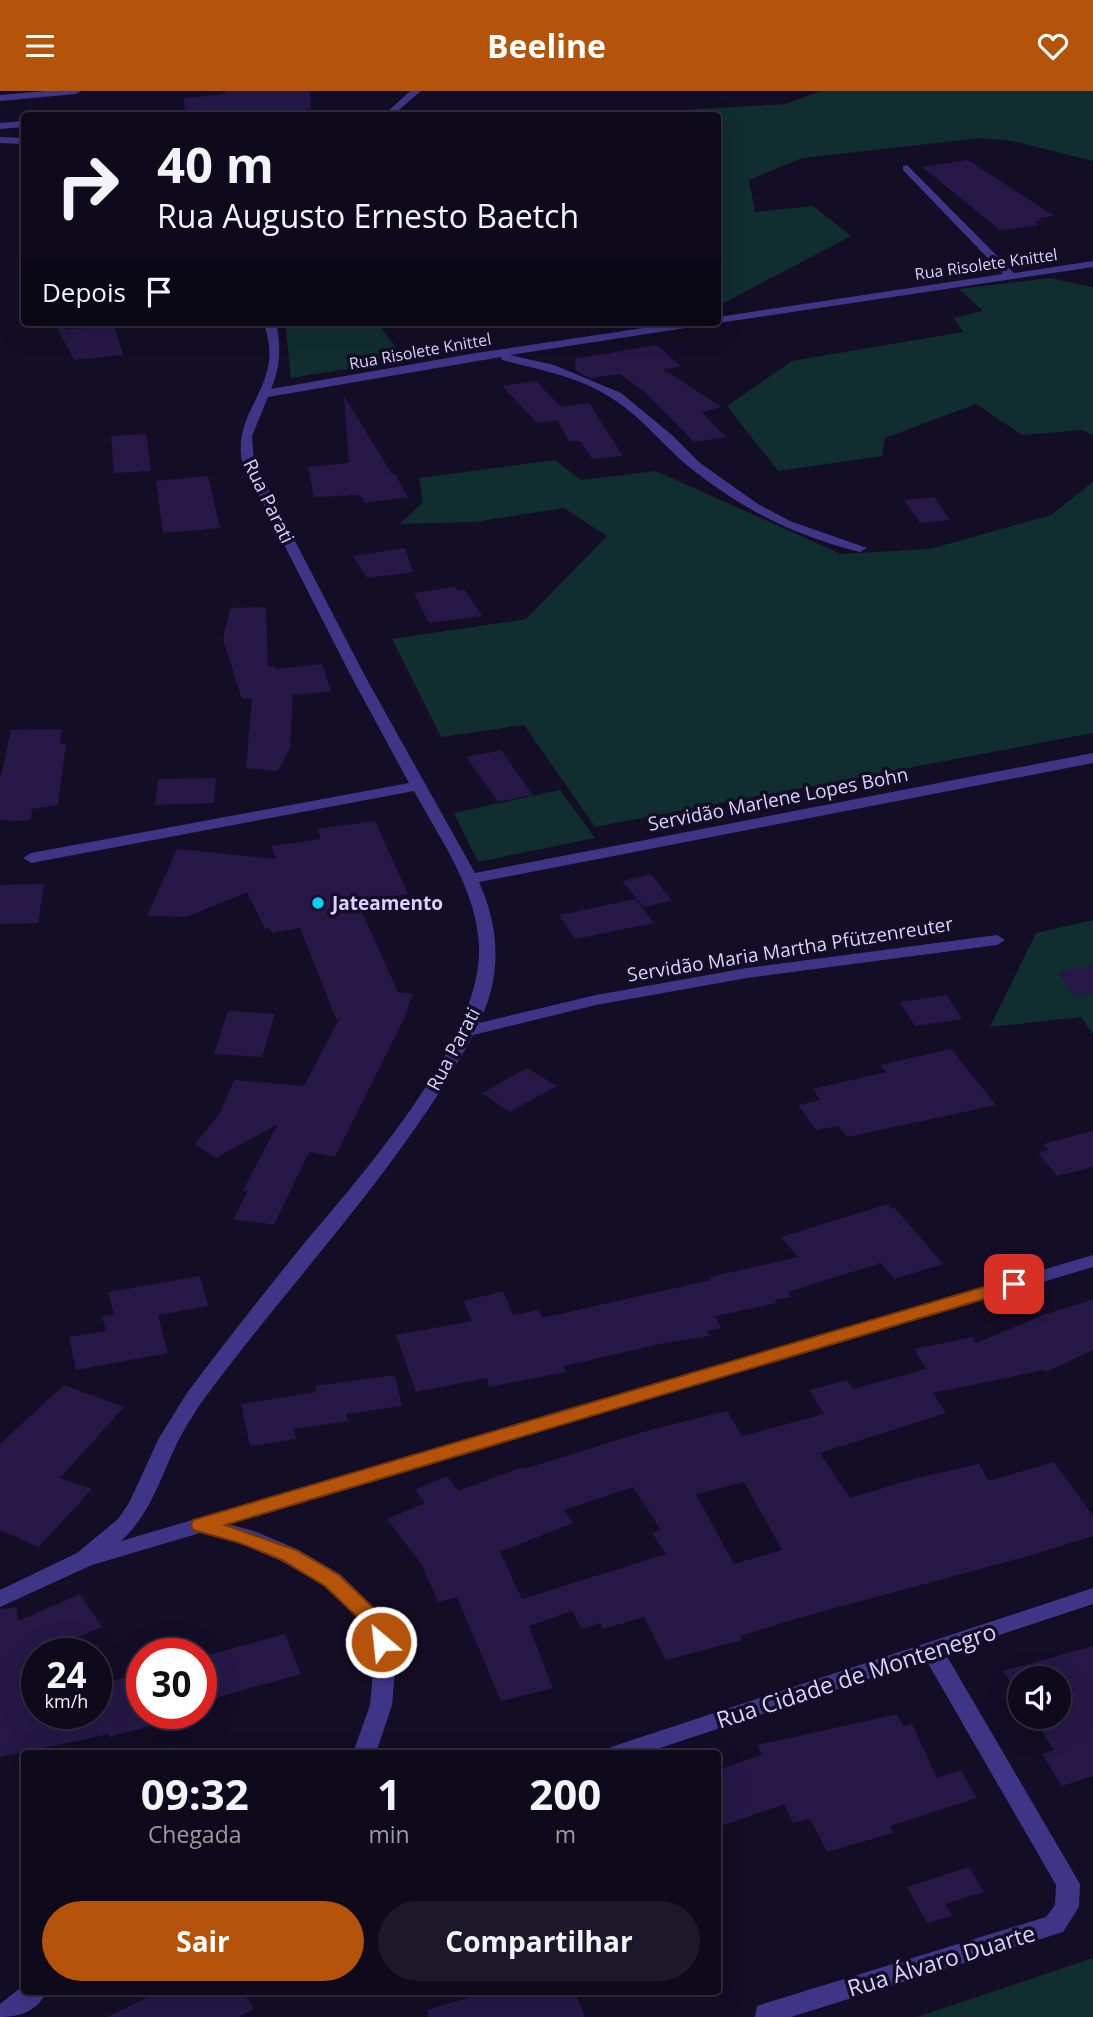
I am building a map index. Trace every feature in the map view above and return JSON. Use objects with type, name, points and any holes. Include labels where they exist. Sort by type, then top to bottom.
[{"type":"street","points":[[0,98],[76,91]]},
{"type":"street","points":[[392,112],[416,91]]},
{"type":"street","points":[[0,126],[21,124]]},
{"type":"street","points":[[0,140],[21,141]]},
{"type":"street","points":[[907,168],[1011,276]]},
{"type":"street","name":"Rua Risolete Knittel","points":[[721,320],[1093,264]]},
{"type":"street","name":"Rua Parati","points":[[85,1559],[126,1524],[139,1505],[169,1438],[194,1398],[407,1129],[467,1031],[484,989],[489,943],[480,901],[248,462],[244,435],[265,394],[275,356],[271,326]]},
{"type":"street","name":"Rua Risolete Knittel","points":[[265,394],[476,357],[679,326]]},
{"type":"street","points":[[476,357],[529,361],[590,382],[635,409],[696,465],[753,507],[785,524],[860,548]]},
{"type":"street","name":"Servidão Marlene Lopes Bohn","points":[[470,879],[1093,758]]},
{"type":"street","points":[[31,858],[418,786]]},
{"type":"street","name":"Servidão Maria Martha Pfützenreuter","points":[[467,1031],[596,1000],[747,972],[997,940]]},
{"type":"street","points":[[0,1599],[85,1559],[1093,1261]]},
{"type":"street","points":[[200,1525],[246,1537],[289,1555],[332,1580],[377,1624],[386,1660],[381,1705],[366,1750]]},
{"type":"street","name":"Rua Cidade de Montenegro","points":[[628,1750],[1093,1596]]},
{"type":"street","name":"Rua Álvaro Duarte","points":[[766,2014],[1054,1925],[1067,1907],[1068,1884],[932,1650]]},
{"type":"street","points":[[3,2017],[30,1995]]},
{"type":"green space","points":[[821,91],[1093,91],[1093,161],[1013,141],[981,138],[802,158],[749,180],[755,212],[813,206],[851,236],[721,304],[721,112],[646,112],[786,104]]},
{"type":"green space","points":[[1049,278],[1093,287],[1093,435],[1081,430],[1022,435],[976,404],[885,438],[882,456],[778,471],[727,406],[792,361],[963,332],[954,318],[983,311],[959,289]]},
{"type":"green space","points":[[285,326],[380,326],[405,360],[291,378]]},
{"type":"green space","points":[[555,460],[581,480],[656,471],[841,554],[930,549],[1051,515],[1093,482],[1093,733],[595,827],[524,725],[441,737],[392,639],[526,619],[607,536],[564,508],[475,522],[400,524],[423,502],[419,478]]},
{"type":"green space","points":[[560,790],[595,838],[478,862],[454,813]]},
{"type":"green space","points":[[1093,920],[1093,1034],[1081,1017],[990,1027],[1036,933]]},
{"type":"green space","points":[[1093,1958],[1093,2017],[917,2017]]},
{"type":"building","points":[[224,91],[310,91],[311,109],[278,112],[185,112],[184,98],[226,94]]},
{"type":"building","points":[[968,160],[1054,216],[1039,218],[1042,221],[1035,221],[1039,225],[1000,230],[922,167]]},
{"type":"building","points":[[56,326],[65,326],[66,329],[114,326],[123,355],[74,360]]},
{"type":"building","points":[[657,345],[682,367],[663,369],[722,407],[701,412],[727,437],[694,442],[646,393],[620,374],[591,378],[576,371],[574,359]]},
{"type":"building","points":[[536,381],[561,407],[589,403],[623,456],[592,459],[580,441],[569,441],[557,420],[537,423],[502,386]]},
{"type":"building","points":[[344,396],[408,497],[365,503],[360,495],[314,497],[308,467],[349,463]]},
{"type":"building","points":[[146,434],[151,471],[114,473],[111,436]]},
{"type":"building","points":[[208,476],[220,528],[163,533],[156,481]]},
{"type":"building","points":[[934,497],[950,520],[920,523],[904,500]]},
{"type":"building","points":[[405,548],[413,572],[367,578],[353,556]]},
{"type":"building","points":[[455,587],[458,591],[465,590],[482,616],[429,623],[414,593]]},
{"type":"building","points":[[266,607],[268,667],[275,666],[275,669],[322,664],[331,691],[293,695],[290,748],[278,771],[246,768],[252,698],[242,699],[223,640],[230,608]]},
{"type":"building","points":[[62,729],[60,744],[66,744],[58,805],[32,809],[31,819],[25,821],[0,820],[0,780],[11,730]]},
{"type":"building","points":[[501,750],[533,795],[498,802],[466,757]]},
{"type":"building","points":[[216,778],[214,803],[155,805],[158,779]]},
{"type":"building","points":[[375,821],[408,894],[378,900],[382,907],[361,910],[398,992],[413,994],[403,1021],[335,1157],[309,1152],[274,1225],[233,1219],[248,1191],[243,1190],[278,1124],[216,1158],[195,1144],[220,1113],[234,1080],[304,1086],[339,1019],[336,1019],[300,928],[272,933],[269,928],[265,929],[247,892],[186,917],[147,916],[177,849],[276,859],[271,846],[321,839],[317,829]]},
{"type":"building","points":[[651,874],[672,901],[644,907],[622,881]]},
{"type":"building","points":[[44,884],[38,923],[0,924],[0,885]]},
{"type":"building","points":[[636,899],[654,923],[575,939],[559,915]]},
{"type":"building","points":[[1093,966],[1093,993],[1075,996],[1057,972]]},
{"type":"building","points":[[947,995],[962,1019],[915,1026],[900,1002]]},
{"type":"building","points":[[228,1011],[275,1014],[262,1057],[214,1054]]},
{"type":"building","points":[[951,1049],[996,1105],[847,1137],[838,1126],[816,1130],[798,1105],[820,1100],[813,1089],[886,1072],[880,1065]]},
{"type":"building","points":[[527,1068],[557,1086],[510,1112],[482,1093]]},
{"type":"building","points":[[1093,1131],[1093,1167],[1057,1176],[1038,1153],[1049,1150],[1043,1144]]},
{"type":"building","points":[[888,1204],[892,1209],[895,1208],[943,1264],[894,1279],[881,1263],[788,1292],[791,1297],[775,1300],[777,1303],[715,1316],[721,1328],[707,1331],[710,1336],[664,1343],[564,1366],[566,1372],[489,1387],[487,1378],[416,1392],[396,1335],[472,1321],[464,1301],[503,1291],[513,1315],[539,1310],[542,1318],[711,1280],[710,1277],[798,1257],[781,1237]]},
{"type":"building","points":[[200,1276],[208,1306],[158,1315],[168,1353],[76,1370],[69,1337],[106,1331],[102,1316],[114,1314],[108,1292]]},
{"type":"building","points":[[1093,1299],[1093,1350],[1046,1372],[1044,1370],[933,1393],[946,1413],[820,1453],[850,1498],[909,1480],[979,1464],[989,1481],[1054,1462],[1093,1516],[1093,1536],[1032,1555],[802,1617],[740,1636],[742,1640],[666,1660],[644,1617],[603,1629],[600,1623],[582,1629],[572,1611],[529,1626],[553,1688],[501,1701],[457,1597],[438,1602],[422,1565],[387,1519],[425,1503],[415,1490],[447,1476],[459,1491],[522,1467],[524,1469],[650,1430],[727,1411],[742,1436],[824,1414],[809,1390],[847,1380],[853,1389],[926,1369],[914,1349],[973,1337],[976,1343],[1043,1315]],"holes":[[[744,1482],[782,1550],[734,1564],[696,1494]],[[633,1487],[661,1530],[652,1533],[666,1554],[522,1599],[500,1552],[573,1523],[564,1510]]]},
{"type":"building","points":[[395,1375],[402,1406],[346,1414],[348,1421],[294,1429],[296,1439],[250,1446],[241,1404],[316,1392],[315,1386]]},
{"type":"building","points":[[64,1385],[124,1407],[60,1478],[92,1489],[39,1547],[0,1530],[0,1444]]},
{"type":"building","points":[[80,1594],[102,1627],[76,1638],[21,1638],[21,1729],[112,1729],[112,1681],[126,1677],[126,1729],[139,1729],[109,1737],[109,1734],[33,1750],[21,1750],[21,1753],[0,1757],[0,1609],[17,1607],[18,1621]]},
{"type":"building","points":[[285,1634],[301,1674],[217,1698],[217,1653]]},
{"type":"building","points":[[1093,1646],[1093,1776],[1062,1786],[1042,1754],[1054,1750],[1040,1729],[1071,1729],[1071,1666],[1021,1666]]},
{"type":"building","points":[[897,1714],[903,1726],[912,1724],[937,1778],[961,1770],[977,1798],[890,1826],[893,1833],[827,1852],[810,1819],[793,1823],[784,1804],[724,1825],[721,1819],[721,1769],[762,1755],[757,1745]]},
{"type":"building","points":[[969,1867],[984,1892],[945,1904],[952,1916],[927,1923],[907,1887]]},
{"type":"building","points":[[152,1995],[245,1995],[254,2009],[238,2017],[107,2017]]},
{"type":"building","points":[[478,1995],[576,1995],[585,2017],[428,2017],[427,2010]]},
{"type":"place","name":"Jateamento","points":[[318,903]]},
{"type":"route","points":[[381,1642],[377,1624],[332,1580],[289,1555],[246,1537],[200,1525],[1014,1284]]}]
